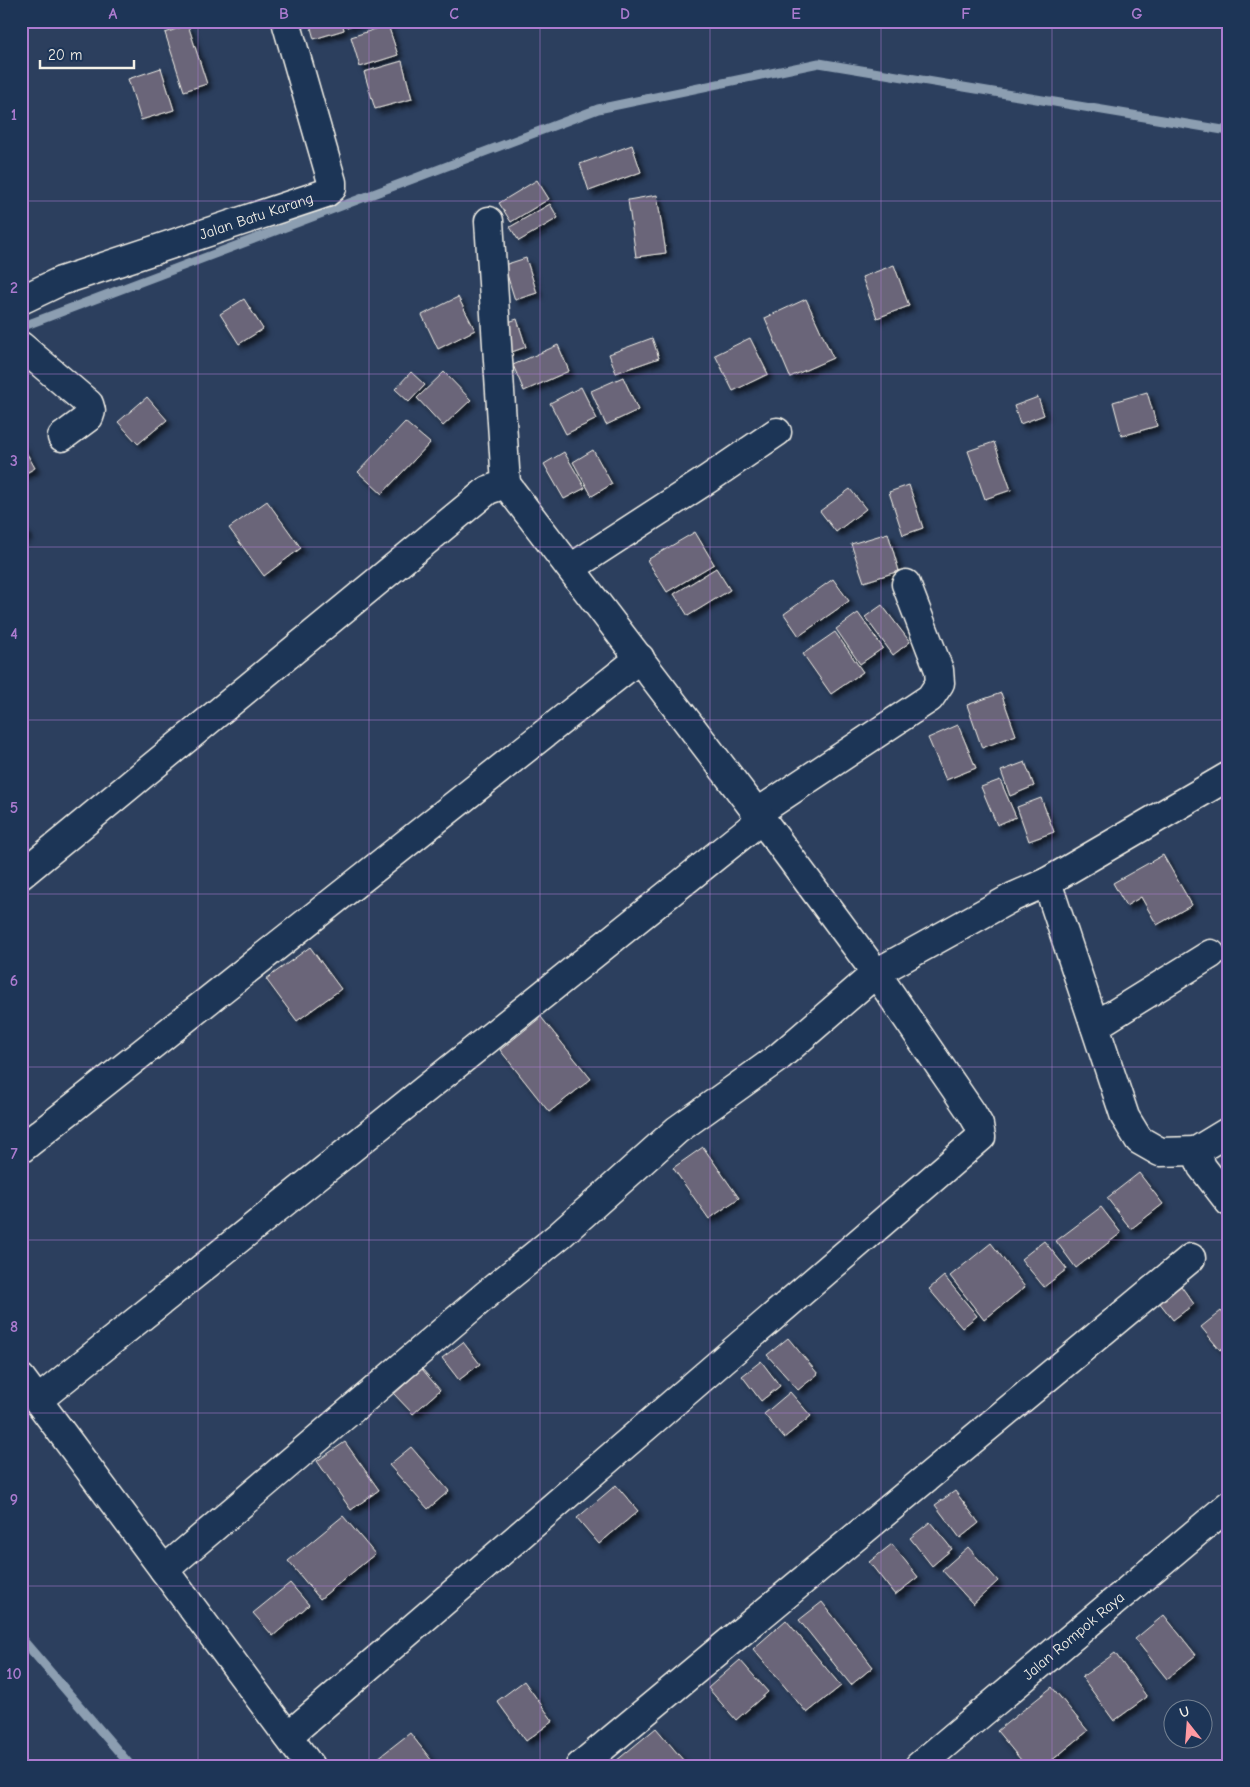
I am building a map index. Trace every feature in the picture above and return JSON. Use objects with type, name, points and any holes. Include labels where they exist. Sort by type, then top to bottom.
[{"type":"street","name":"Jalan Batu Karang","points":[[21,300],[61,281],[326,194],[332,188],[332,182],[287,25]]},
{"type":"street","points":[[288,1736],[980,1137],[979,1125],[972,1113],[876,973],[760,816],[506,484],[489,222]]},
{"type":"street","points":[[23,348],[89,404],[91,411],[89,417],[62,437]]},
{"type":"street","points":[[571,568],[777,432]]},
{"type":"street","points":[[21,875],[488,490],[506,484]]},
{"type":"street","points":[[38,1400],[760,816],[930,698],[940,684],[939,670],[906,584]]},
{"type":"street","points":[[21,1150],[640,658]]},
{"type":"street","points":[[164,1570],[487,1294],[560,1235],[677,1130],[779,1057],[876,973],[1013,897],[1047,882],[1229,776]]},
{"type":"street","points":[[1047,882],[1125,1116],[1140,1140],[1160,1152],[1196,1151],[1229,1131]]},
{"type":"street","points":[[1095,1026],[1211,954]]},
{"type":"street","points":[[1196,1151],[1202,1168],[1229,1202]]},
{"type":"street","points":[[580,1766],[1191,1258]]},
{"type":"street","points":[[21,1378],[310,1766]]},
{"type":"street","name":"Jalan Rompok Raya","points":[[919,1766],[1229,1505]]},
{"type":"building","points":[[309,21],[342,21],[344,30],[314,39]]},
{"type":"building","points":[[345,21],[365,21],[347,27]]},
{"type":"building","points":[[188,25],[207,84],[184,91],[165,33]]},
{"type":"building","points":[[388,25],[398,55],[360,67],[351,37]]},
{"type":"building","points":[[402,61],[412,99],[375,109],[364,72]]},
{"type":"building","points":[[161,68],[174,110],[141,120],[128,79]]},
{"type":"building","points":[[632,145],[641,172],[589,191],[580,164]]},
{"type":"building","points":[[537,180],[549,199],[511,222],[499,203]]},
{"type":"building","points":[[657,195],[666,253],[636,257],[628,200]]},
{"type":"building","points":[[550,204],[558,218],[519,241],[510,227]]},
{"type":"building","points":[[526,258],[537,293],[515,300],[504,265]]},
{"type":"building","points":[[894,265],[909,306],[877,318],[862,277]]},
{"type":"building","points":[[458,297],[475,330],[438,349],[422,315]]},
{"type":"building","points":[[244,299],[263,329],[239,344],[220,314]]},
{"type":"building","points":[[806,299],[833,358],[790,377],[765,318]]},
{"type":"building","points":[[517,319],[526,347],[509,353],[500,325]]},
{"type":"building","points":[[652,338],[659,358],[616,373],[609,354]]},
{"type":"building","points":[[750,338],[768,374],[733,391],[715,355]]},
{"type":"building","points":[[558,345],[569,371],[524,391],[513,365]]},
{"type":"building","points":[[411,372],[425,385],[409,402],[395,389]]},
{"type":"building","points":[[444,372],[471,400],[443,426],[417,398]]},
{"type":"building","points":[[623,377],[638,410],[606,425],[591,391]]},
{"type":"building","points":[[581,387],[597,419],[566,434],[550,403]]},
{"type":"building","points":[[1147,392],[1157,426],[1122,436],[1113,402]]},
{"type":"building","points":[[147,397],[167,420],[138,444],[118,422]]},
{"type":"building","points":[[1038,397],[1044,415],[1020,424],[1014,406]]},
{"type":"building","points":[[405,422],[430,443],[382,494],[358,472]]},
{"type":"building","points":[[994,442],[1011,490],[985,499],[968,451]]},
{"type":"building","points":[[21,443],[35,468],[21,476]]},
{"type":"building","points":[[593,450],[612,484],[592,496],[573,462]]},
{"type":"building","points":[[564,452],[585,488],[564,499],[544,464]]},
{"type":"building","points":[[909,485],[923,528],[903,535],[889,492]]},
{"type":"building","points":[[850,489],[866,509],[836,532],[820,511]]},
{"type":"building","points":[[267,501],[301,548],[264,576],[229,528]]},
{"type":"building","points":[[21,526],[28,534],[21,540]]},
{"type":"building","points":[[695,532],[714,564],[667,592],[647,560]]},
{"type":"building","points":[[888,533],[899,571],[864,582],[851,544]]},
{"type":"building","points":[[716,568],[730,590],[688,616],[674,594]]},
{"type":"building","points":[[833,579],[849,601],[799,636],[784,614]]},
{"type":"building","points":[[882,605],[910,642],[893,655],[865,617]]},
{"type":"building","points":[[858,613],[883,648],[860,664],[836,629]]},
{"type":"building","points":[[835,632],[863,672],[831,694],[803,654]]},
{"type":"building","points":[[1001,693],[1016,735],[982,748],[967,705]]},
{"type":"building","points":[[958,725],[976,768],[946,780],[928,738]]},
{"type":"building","points":[[1025,762],[1034,786],[1010,796],[1001,771]]},
{"type":"building","points":[[1000,780],[1016,817],[997,825],[981,787]]},
{"type":"building","points":[[1041,798],[1054,832],[1029,841],[1017,807]]},
{"type":"building","points":[[1163,855],[1192,905],[1157,925],[1141,897],[1126,906],[1113,883]]},
{"type":"building","points":[[310,947],[341,989],[297,1021],[266,979]]},
{"type":"building","points":[[541,1017],[591,1079],[549,1112],[500,1050]]},
{"type":"building","points":[[703,1147],[739,1198],[709,1219],[673,1168]]},
{"type":"building","points":[[1139,1173],[1163,1204],[1131,1229],[1107,1198]]},
{"type":"building","points":[[1101,1207],[1121,1233],[1076,1268],[1056,1241]]},
{"type":"building","points":[[1044,1241],[1067,1269],[1044,1287],[1021,1259]]},
{"type":"building","points":[[991,1243],[1025,1287],[984,1320],[950,1276]]},
{"type":"building","points":[[944,1276],[977,1316],[962,1328],[929,1289]]},
{"type":"building","points":[[1181,1286],[1194,1304],[1173,1320],[1159,1302]]},
{"type":"building","points":[[1221,1311],[1229,1321],[1229,1343],[1220,1350],[1201,1327]]},
{"type":"building","points":[[788,1338],[818,1374],[798,1390],[767,1355]]},
{"type":"building","points":[[463,1342],[480,1364],[459,1380],[442,1358]]},
{"type":"building","points":[[761,1361],[780,1386],[761,1401],[742,1376]]},
{"type":"building","points":[[422,1369],[440,1390],[413,1414],[394,1394]]},
{"type":"building","points":[[790,1392],[811,1416],[784,1438],[764,1414]]},
{"type":"building","points":[[345,1442],[379,1490],[351,1510],[317,1461]]},
{"type":"building","points":[[411,1447],[449,1491],[428,1509],[389,1465]]},
{"type":"building","points":[[616,1485],[638,1511],[599,1544],[577,1518]]},
{"type":"building","points":[[955,1491],[979,1523],[960,1538],[935,1505]]},
{"type":"building","points":[[343,1516],[375,1554],[320,1599],[288,1561]]},
{"type":"building","points":[[930,1522],[952,1549],[932,1566],[910,1538]]},
{"type":"building","points":[[892,1544],[918,1577],[895,1595],[869,1562]]},
{"type":"building","points":[[968,1547],[998,1581],[973,1604],[942,1570]]},
{"type":"building","points":[[290,1583],[309,1605],[273,1636],[253,1613]]},
{"type":"building","points":[[822,1602],[873,1667],[851,1685],[799,1620]]},
{"type":"building","points":[[1164,1615],[1196,1655],[1167,1679],[1135,1639]]},
{"type":"building","points":[[786,1620],[841,1686],[807,1713],[753,1649]]},
{"type":"building","points":[[1115,1653],[1147,1697],[1114,1721],[1082,1677]]},
{"type":"building","points":[[740,1660],[768,1692],[736,1720],[708,1688]]},
{"type":"building","points":[[524,1681],[553,1721],[526,1741],[497,1701]]},
{"type":"building","points":[[1052,1687],[1088,1731],[1045,1766],[1026,1766],[997,1731]]},
{"type":"building","points":[[656,1728],[684,1761],[679,1766],[610,1766]]},
{"type":"building","points":[[410,1733],[436,1766],[376,1766],[373,1762]]},
{"type":"waterway","points":[[21,327],[598,109],[819,63],[1229,131]]},
{"type":"waterway","points":[[21,1638],[131,1766]]}]
